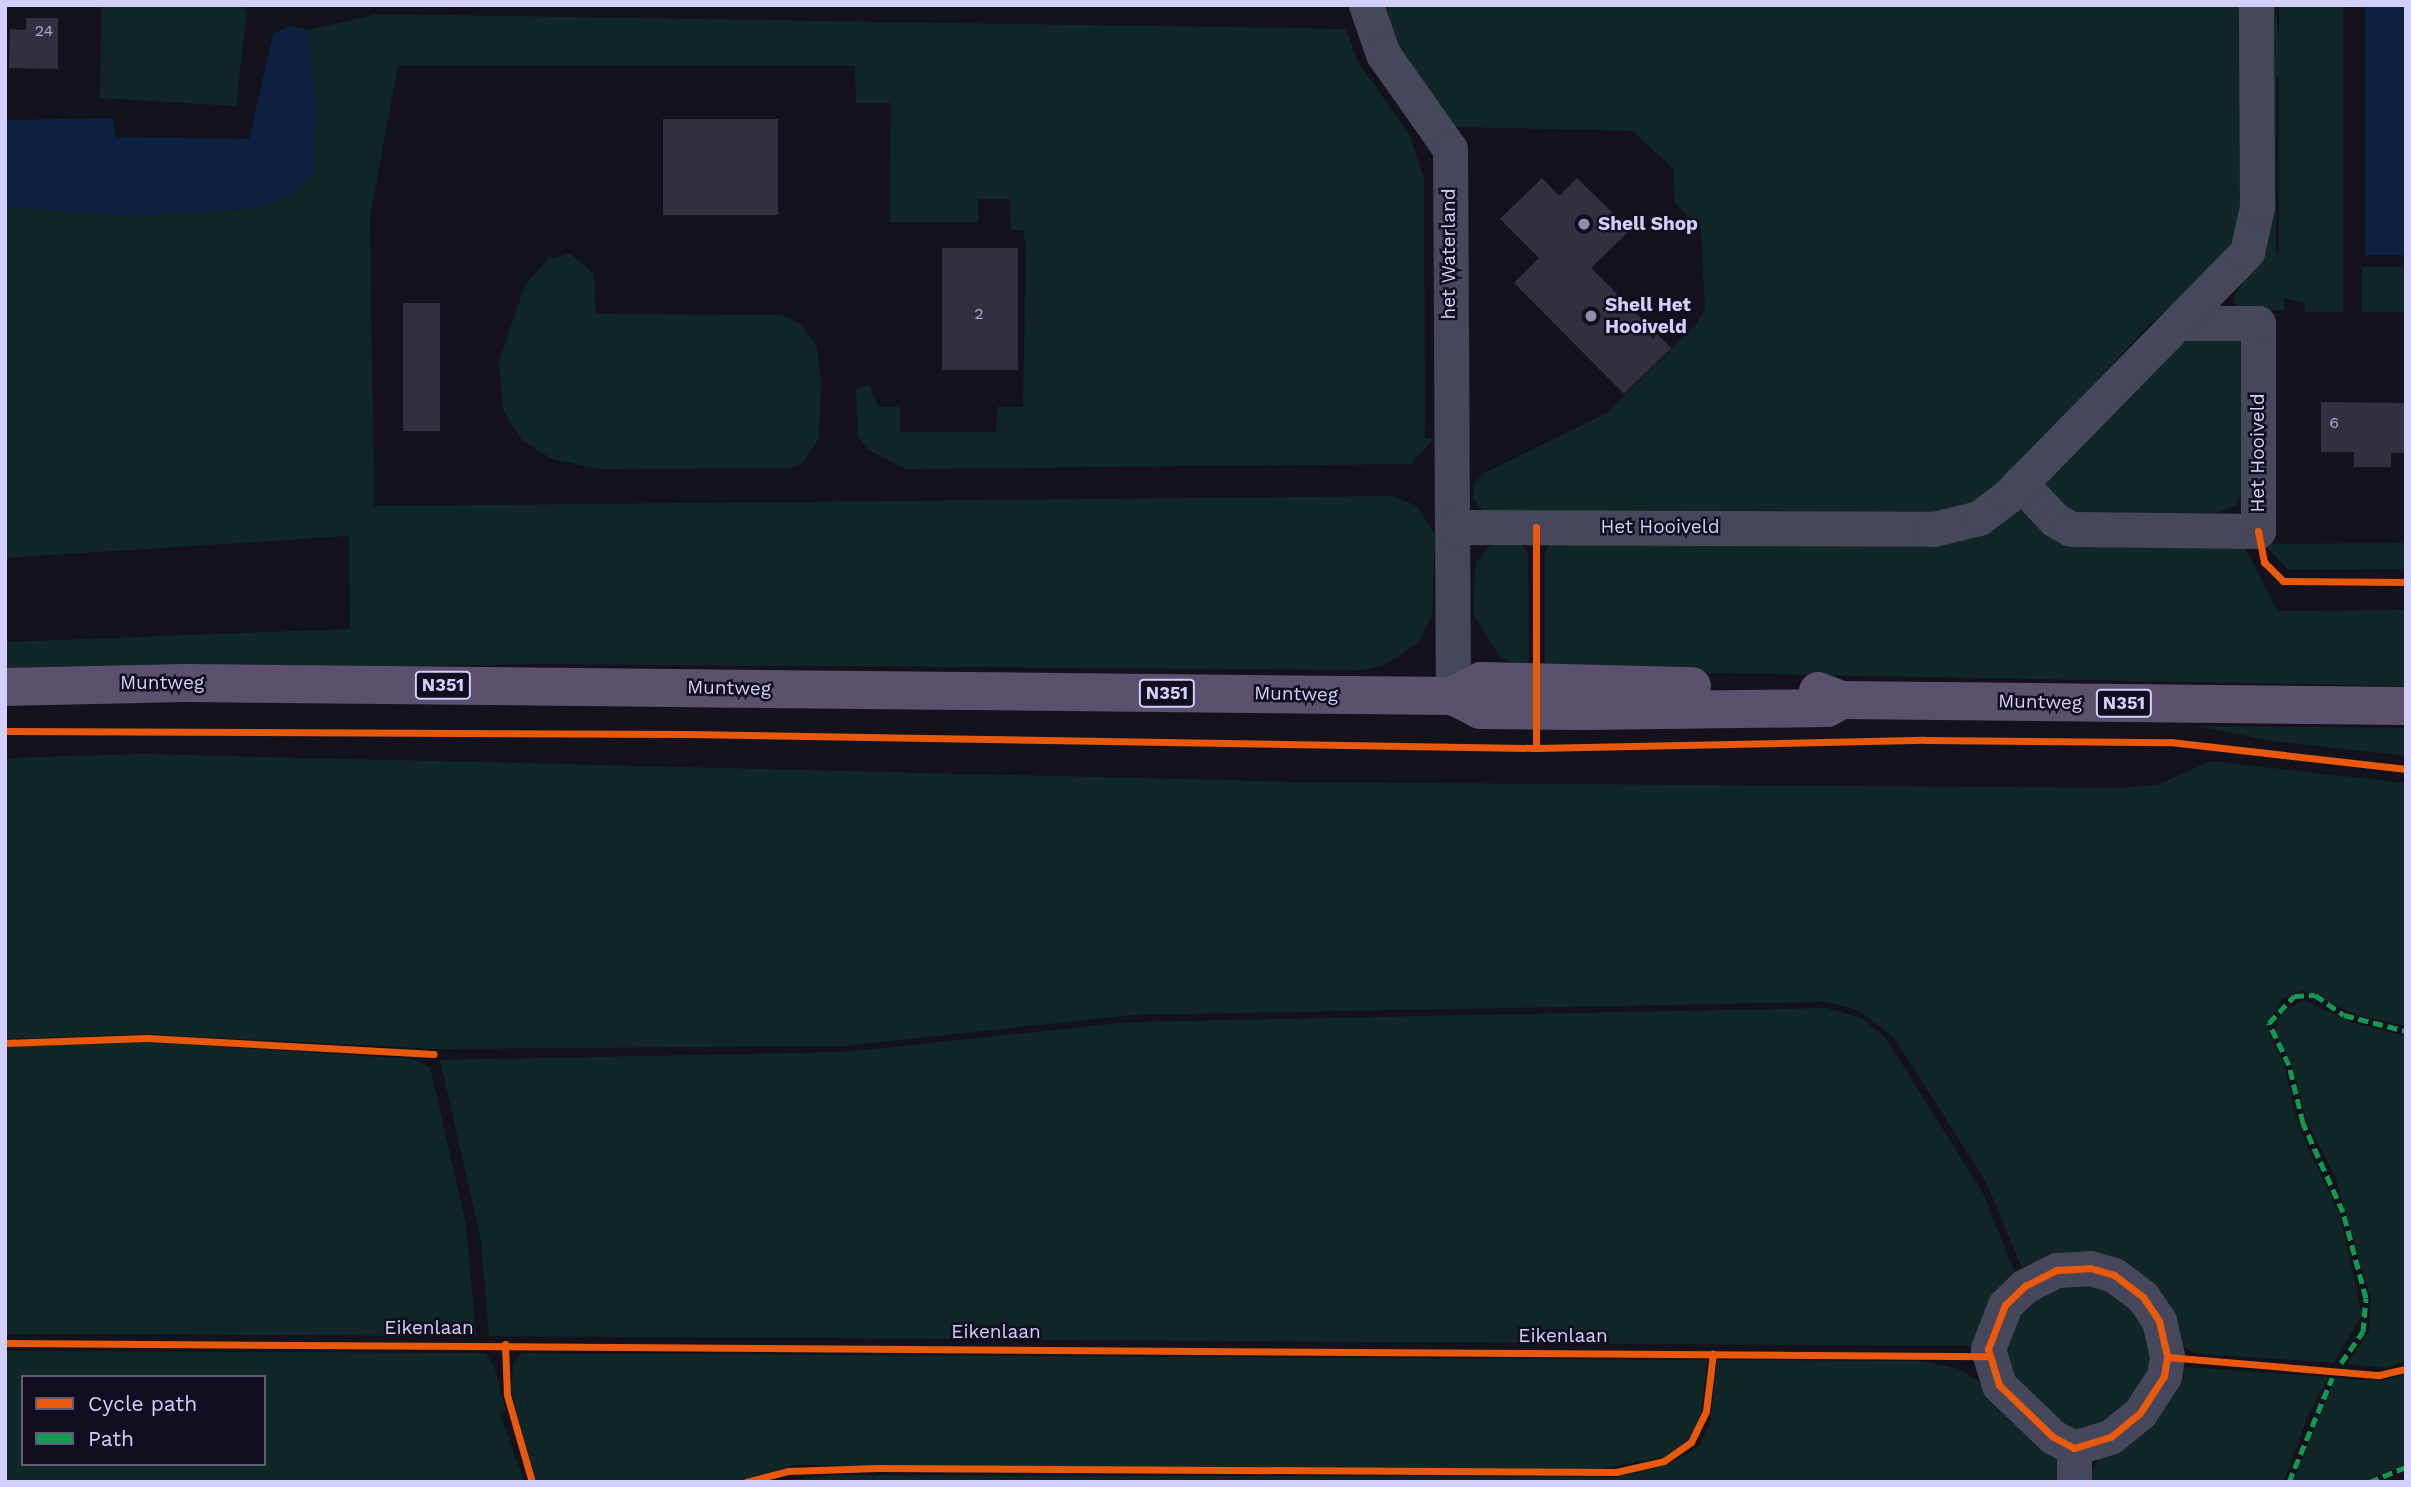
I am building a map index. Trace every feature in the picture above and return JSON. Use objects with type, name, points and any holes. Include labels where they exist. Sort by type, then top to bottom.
[{"type":"main road","name":"Muntweg","points":[[5,687],[186,682],[1453,696],[1480,710],[1536,711],[1827,708],[1842,700],[2406,706]]},
{"type":"street","name":"het Waterland","points":[[1366,5],[1383,54],[1450,149],[1448,483],[1453,527]]},
{"type":"street","name":"Het Hooiveld","points":[[1453,527],[1934,529],[1979,518],[2020,483],[2242,260],[2252,239],[2256,5]]},
{"type":"street","name":"Het Hooiveld","points":[[2020,483],[2055,520],[2071,529],[2258,531],[2258,323],[2181,323]]},
{"type":"street","points":[[1453,527],[1453,696]]},
{"type":"street","points":[[2090,1268],[2114,1275],[2143,1297],[2159,1321],[2167,1357],[2164,1376],[2140,1413],[2074,1465],[2053,1437],[1999,1385],[1988,1349],[2004,1305],[2025,1286],[2057,1270],[2090,1268]]},
{"type":"green space","points":[[101,5],[240,5],[247,11],[236,106],[100,98]]},
{"type":"green space","points":[[1387,5],[2242,5],[2240,227],[2222,261],[2149,325],[1998,487],[1956,512],[1486,514],[1473,499],[1475,482],[1484,473],[1607,413],[1696,324],[1705,310],[1701,231],[1675,202],[1673,168],[1632,131],[1455,127],[1395,43]]},
{"type":"green space","points":[[2270,5],[2275,5],[2279,39],[2279,5],[2343,5],[2343,312],[2305,312],[2305,303],[2284,298],[2284,311],[2239,309],[2233,299],[2250,270]],"holes":[[[2276,77],[2279,77],[2279,255],[2276,254]]]},
{"type":"green space","points":[[378,14],[1346,29],[1358,62],[1409,134],[1424,179],[1425,438],[1434,439],[1411,464],[905,469],[869,450],[858,437],[856,389],[869,384],[878,407],[900,407],[900,432],[996,432],[997,407],[1023,407],[1026,246],[1023,230],[1011,230],[1010,199],[978,199],[978,222],[890,222],[891,103],[856,103],[855,66],[398,66],[370,217],[374,506],[1393,496],[1417,506],[1435,535],[1432,615],[1419,642],[1385,665],[1362,670],[541,664],[5,673],[5,642],[350,629],[349,536],[5,558],[5,207],[130,216],[258,208],[317,115],[308,30]]},
{"type":"green space","points":[[570,254],[594,274],[596,314],[781,315],[801,324],[817,347],[821,382],[819,438],[805,461],[791,468],[600,469],[552,459],[522,440],[503,410],[499,362],[525,285],[548,259]]},
{"type":"green space","points":[[2362,267],[2406,267],[2406,312],[2362,312]]},
{"type":"green space","points":[[2244,337],[2241,497],[2235,506],[2215,513],[2072,516],[2043,489],[2043,481],[2179,346],[2188,340]]},
{"type":"green space","points":[[2018,508],[2243,544],[2278,611],[2406,610],[2406,686],[1545,670],[1545,552],[1550,544],[1951,542],[1977,535]]},
{"type":"green space","points":[[1519,541],[1528,552],[1529,670],[1500,657],[1473,614],[1476,562],[1490,546]]},
{"type":"green space","points":[[2406,543],[2406,569],[2288,570],[2264,544]]},
{"type":"green space","points":[[2195,726],[2406,728],[2406,756],[2272,741]]},
{"type":"green space","points":[[144,754],[1301,782],[2120,788],[2157,785],[2211,761],[2406,783],[2406,1026],[2357,1015],[2303,990],[2282,999],[2266,1027],[2284,1065],[2298,1126],[2340,1216],[2362,1315],[2334,1363],[2194,1353],[2178,1344],[2130,1276],[2026,1278],[1986,1182],[1894,1038],[1859,1010],[1825,1002],[1132,1015],[845,1046],[437,1049],[147,1034],[5,1039],[5,758]]},
{"type":"green space","points":[[2304,1000],[2353,1023],[2406,1036],[2406,1361],[2387,1368],[2347,1364],[2369,1332],[2371,1300],[2335,1176],[2306,1120],[2291,1061],[2275,1034],[2281,1013]]},
{"type":"green space","points":[[1827,1008],[1862,1018],[1887,1040],[1984,1195],[2019,1283],[1974,1346],[489,1336],[481,1240],[440,1060],[844,1052],[1131,1022]]},
{"type":"green space","points":[[147,1042],[413,1059],[430,1067],[466,1224],[476,1336],[5,1334],[5,1047]]},
{"type":"green space","points":[[2089,1276],[2148,1314],[2153,1383],[2083,1436],[2027,1400],[1998,1347],[2015,1303]]},
{"type":"green space","points":[[5,1351],[486,1353],[495,1369],[506,1412],[500,1413],[524,1482],[5,1482]]},
{"type":"green space","points":[[522,1353],[1707,1360],[1701,1416],[1686,1445],[1666,1457],[1591,1470],[796,1465],[732,1482],[533,1482],[511,1389],[513,1363]]},
{"type":"green space","points":[[1717,1360],[1922,1361],[1959,1369],[1995,1391],[2055,1454],[2063,1482],[768,1482],[837,1475],[1616,1477],[1668,1465],[1699,1446],[1710,1423]]},
{"type":"green space","points":[[2185,1367],[2329,1377],[2308,1415],[2284,1482],[2086,1482],[2103,1451],[2170,1375]]},
{"type":"green space","points":[[2406,1374],[2406,1464],[2363,1482],[2293,1482],[2334,1378],[2380,1381]]},
{"type":"water","points":[[2365,5],[2406,5],[2406,255],[2365,255]]},
{"type":"water","points":[[290,26],[308,30],[317,115],[314,174],[293,195],[258,208],[130,216],[5,207],[5,120],[113,118],[116,137],[249,139],[273,34]]},
{"type":"building","points":[[26,18],[58,18],[58,69],[9,68],[10,29],[26,30]]},
{"type":"building","points":[[663,119],[778,119],[778,215],[663,215]]},
{"type":"building","points":[[1542,178],[1559,196],[1577,178],[1630,230],[1591,268],[1671,348],[1624,394],[1514,283],[1539,258],[1500,219]]},
{"type":"building","points":[[942,248],[1018,248],[1018,370],[942,370]]},
{"type":"building","points":[[403,303],[440,303],[440,431],[403,431]]},
{"type":"building","points":[[2321,402],[2406,403],[2406,453],[2391,453],[2391,467],[2354,467],[2354,452],[2321,452]]},
{"type":"marked path","points":[[2341,1363],[2363,1332],[2366,1298],[2343,1212],[2303,1123],[2289,1065],[2269,1023],[2294,996],[2315,995],[2344,1015],[2406,1031]]},
{"type":"marked path","points":[[2289,1482],[2332,1378]]},
{"type":"marked path","points":[[2369,1482],[2406,1467]]},
{"type":"cycle path","points":[[1536,527],[1536,748]]},
{"type":"cycle path","points":[[2258,531],[2264,562],[2283,581],[2406,582]]},
{"type":"cycle path","points":[[5,731],[688,734],[1536,748],[1925,740],[2170,742],[2406,769]]},
{"type":"cycle path","points":[[5,1043],[147,1038],[434,1054]]},
{"type":"cycle path","points":[[2090,1268],[2114,1275],[2143,1297],[2159,1321],[2167,1357],[2164,1376],[2140,1413],[2110,1437],[2074,1448],[2053,1437],[1999,1385],[1988,1349],[2005,1305],[2025,1286],[2057,1270],[2090,1268]]},
{"type":"cycle path","name":"Eikenlaan","points":[[5,1343],[1987,1356]]},
{"type":"cycle path","points":[[505,1344],[507,1395],[532,1482]]},
{"type":"cycle path","points":[[746,1482],[788,1471],[877,1468],[1616,1472],[1664,1461],[1691,1442],[1706,1411],[1713,1353]]},
{"type":"cycle path","points":[[2167,1357],[2379,1375],[2406,1369]]},
{"type":"place","name":"Shell Shop","points":[[1584,224]]},
{"type":"place","name":"Shell Het Hooiveld","points":[[1591,316]]}]
